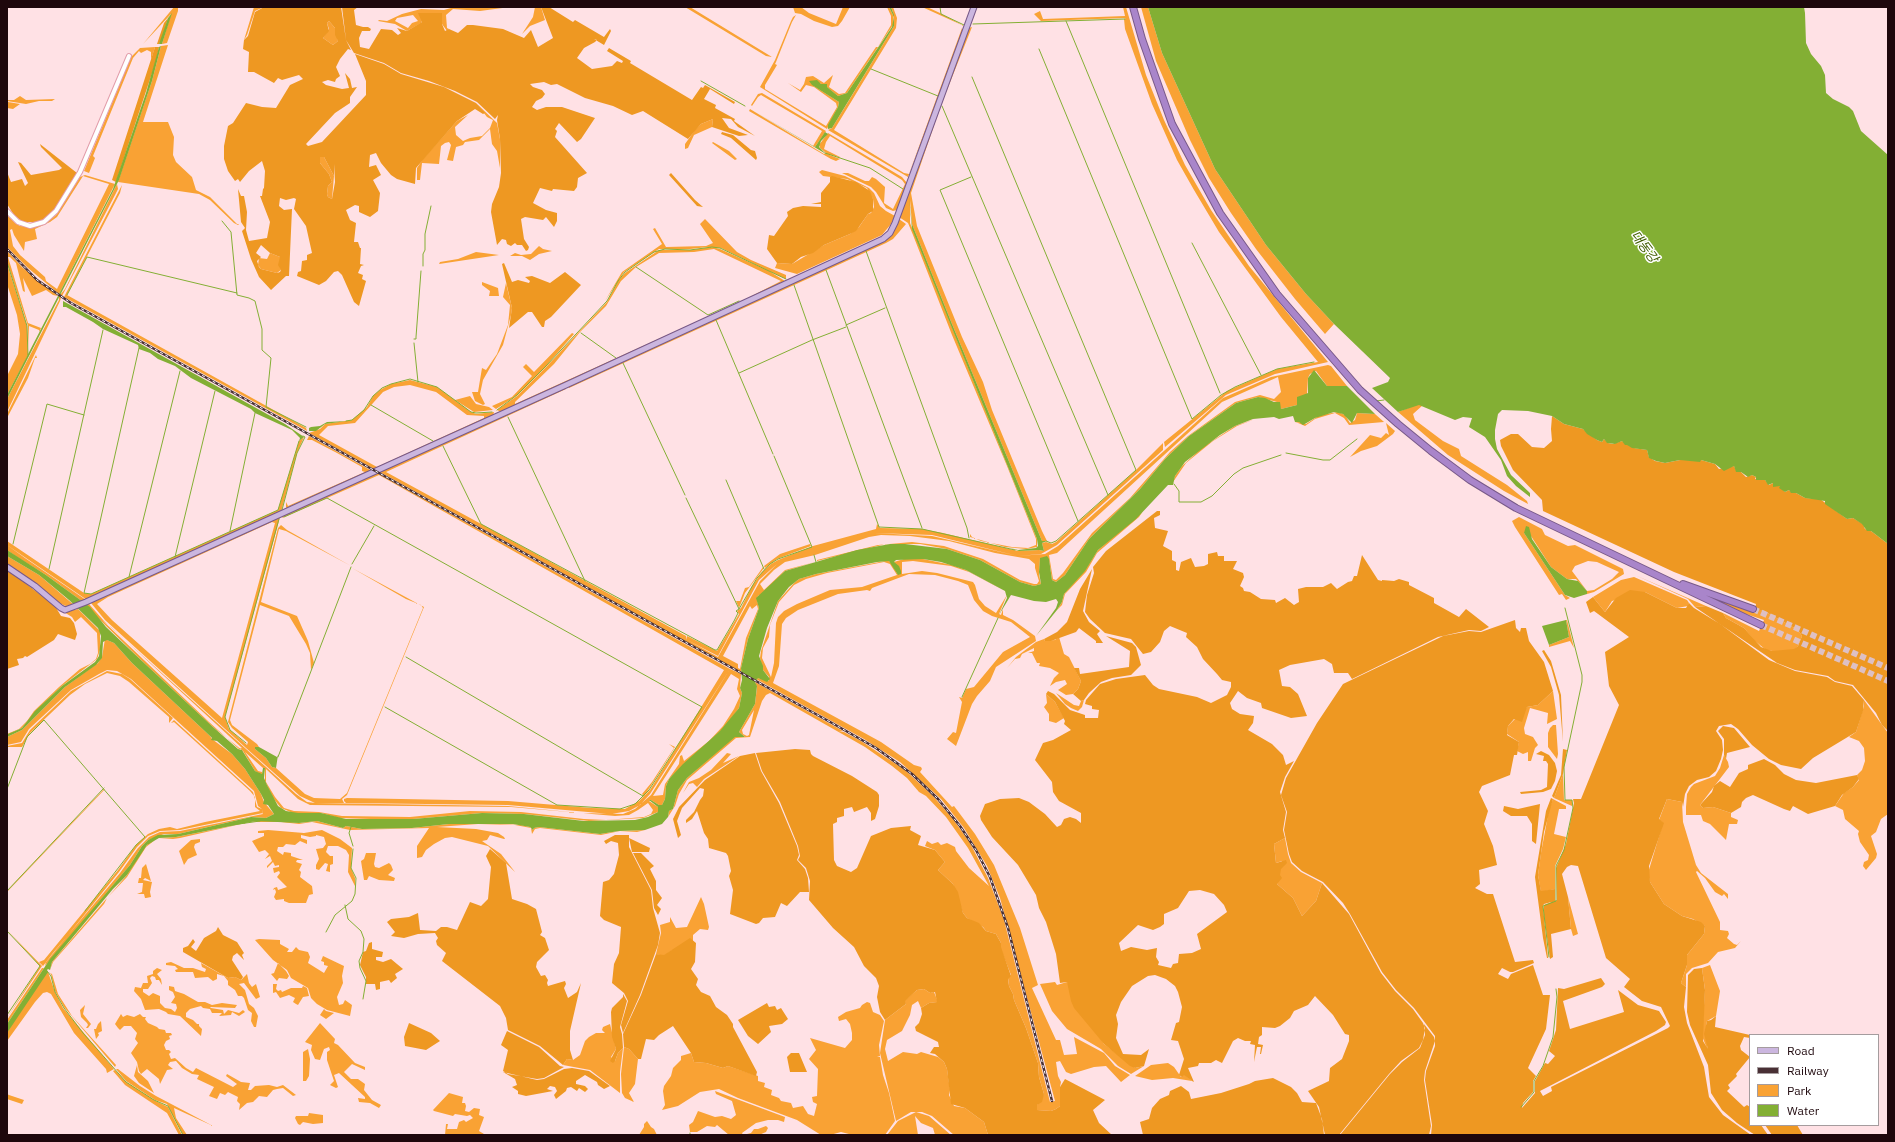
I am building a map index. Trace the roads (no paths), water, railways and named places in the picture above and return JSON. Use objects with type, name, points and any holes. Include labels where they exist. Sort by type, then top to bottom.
[{"type":"highway","points":[[1133,7],[1142,39],[1172,124],[1220,213],[1277,294],[1329,356],[1360,390],[1398,424],[1459,472],[1516,508],[1761,625]]},
{"type":"highway","points":[[1650,571],[1753,609]]},
{"type":"main road","points":[[7,567],[35,586],[65,610],[86,602],[559,388],[883,239],[890,233],[895,222],[974,7]]},
{"type":"street","points":[[7,211],[18,222],[30,226],[44,222],[56,211],[80,172],[129,56]]},
{"type":"water","points":[[889,7],[891,7],[894,17]]},
{"type":"water","name":"대동강","points":[[1148,7],[1804,7],[1806,43],[1811,54],[1821,66],[1825,75],[1826,93],[1853,111],[1861,131],[1888,155],[1888,544],[1871,531],[1867,531],[1862,524],[1853,518],[1847,519],[1825,504],[1825,501],[1805,498],[1796,493],[1791,493],[1789,490],[1785,492],[1779,488],[1780,486],[1773,487],[1773,483],[1768,485],[1765,480],[1756,480],[1756,477],[1752,475],[1748,477],[1741,472],[1736,472],[1734,466],[1724,471],[1715,464],[1701,460],[1700,462],[1680,460],[1665,463],[1656,461],[1649,458],[1647,450],[1632,448],[1625,445],[1622,441],[1615,444],[1607,443],[1604,439],[1602,442],[1587,434],[1583,429],[1564,424],[1552,416],[1528,411],[1502,410],[1498,414],[1495,430],[1497,449],[1511,475],[1530,493],[1530,497],[1516,486],[1507,476],[1501,460],[1485,437],[1469,427],[1472,418],[1463,417],[1455,420],[1419,405],[1398,412],[1372,388],[1388,382],[1390,378],[1334,324],[1306,294],[1266,245],[1215,169],[1162,53]]},
{"type":"water","points":[[172,13],[162,44],[159,44],[168,18]]},
{"type":"water","points":[[894,17],[894,26],[832,128],[828,129],[828,125],[838,107],[839,102],[812,85],[809,81],[817,80],[821,84],[827,84],[827,87],[838,96],[847,93],[892,27]]},
{"type":"water","points":[[161,46],[152,81],[119,180],[7,399],[7,395],[113,189],[146,93],[159,47]]},
{"type":"water","points":[[752,110],[815,147],[825,132],[828,134],[821,141],[819,147],[826,154]]},
{"type":"water","points":[[909,196],[912,224],[1042,541],[1047,541],[1042,543],[1044,551],[1019,551],[1010,548],[1018,550],[1036,548],[1038,546],[1037,539],[912,229]]},
{"type":"water","points":[[63,301],[285,424],[304,437],[299,441],[300,438],[292,430],[255,413],[251,409],[191,378],[175,366],[139,349],[138,345],[103,329],[66,307],[63,307]]},
{"type":"water","points":[[1314,370],[1327,386],[1347,386],[1375,414],[1357,413],[1352,423],[1343,414],[1334,412],[1315,418],[1303,425],[1299,422],[1295,422],[1293,416],[1279,419],[1274,417],[1253,419],[1235,426],[1220,435],[1185,462],[1175,476],[1173,485],[1168,485],[1136,519],[1098,550],[1085,571],[1064,594],[1062,602],[1057,610],[1036,636],[1056,608],[1058,602],[1056,599],[1046,602],[1034,601],[1011,595],[999,615],[1007,598],[1005,591],[966,570],[941,562],[923,559],[896,560],[894,562],[899,566],[901,571],[901,574],[898,575],[889,561],[816,574],[799,579],[789,587],[778,601],[767,628],[759,656],[763,670],[770,679],[767,682],[758,678],[755,682],[757,686],[755,704],[739,732],[745,737],[735,737],[687,778],[678,790],[673,809],[669,811],[668,817],[662,824],[645,830],[619,831],[600,834],[539,827],[534,828],[533,830],[530,827],[513,824],[449,824],[412,828],[362,829],[346,826],[343,828],[317,821],[299,823],[256,821],[176,837],[159,838],[147,845],[127,875],[113,889],[52,962],[50,970],[47,970],[48,972],[7,1033],[7,1024],[50,959],[130,865],[142,846],[148,840],[158,835],[178,834],[251,817],[266,818],[274,814],[268,805],[263,804],[264,800],[261,794],[245,769],[232,754],[217,741],[211,740],[212,738],[210,736],[132,663],[114,643],[107,640],[103,642],[102,658],[96,665],[65,687],[22,730],[7,737],[8,734],[22,728],[35,711],[62,686],[95,662],[99,656],[101,636],[98,628],[69,600],[39,575],[7,556],[7,550],[46,575],[90,607],[106,627],[142,661],[213,727],[238,749],[242,750],[255,771],[262,774],[263,768],[265,768],[264,778],[267,785],[278,806],[286,811],[298,813],[321,813],[346,819],[413,819],[482,813],[524,814],[584,821],[635,820],[648,817],[658,812],[658,807],[649,800],[662,805],[665,799],[666,786],[669,779],[683,764],[720,731],[739,708],[742,693],[740,688],[742,680],[741,668],[748,639],[759,608],[756,598],[785,571],[857,550],[890,544],[905,544],[947,549],[980,560],[1020,582],[1034,586],[1041,584],[1039,572],[1040,558],[1047,556],[1049,559],[1052,580],[1056,582],[1065,575],[1089,539],[1140,489],[1165,459],[1189,436],[1236,403],[1258,397],[1274,402],[1280,402],[1281,409],[1297,405],[1297,397],[1308,393],[1308,378]]},
{"type":"water","points":[[347,421],[325,424],[316,431],[309,431],[309,428],[311,427],[320,426],[327,422]]},
{"type":"water","points":[[1526,526],[1529,527],[1532,539],[1551,567],[1567,579],[1578,581],[1587,591],[1587,594],[1574,598],[1565,595],[1524,533]]},
{"type":"water","points":[[1566,620],[1569,637],[1549,645],[1542,626]]},
{"type":"water","points":[[255,747],[259,747],[277,757],[278,755],[276,768],[272,767],[266,758],[255,749]]},
{"type":"waterway","points":[[940,7],[941,14],[964,25]]},
{"type":"waterway","points":[[973,24],[1125,19]]},
{"type":"waterway","points":[[1066,21],[1220,393]]},
{"type":"waterway","points":[[1039,49],[1192,419],[1221,395],[1235,387],[1277,369],[1314,362]]},
{"type":"waterway","points":[[871,69],[938,96]]},
{"type":"waterway","points":[[972,77],[1136,470],[1056,541],[1051,543],[1046,541]]},
{"type":"waterway","points":[[701,81],[745,106]]},
{"type":"waterway","points":[[942,106],[1108,495]]},
{"type":"waterway","points":[[825,153],[870,168],[903,189]]},
{"type":"waterway","points":[[971,177],[940,190],[1078,521]]},
{"type":"waterway","points":[[423,266],[425,234],[431,206]]},
{"type":"waterway","points":[[222,221],[231,232],[237,295],[255,301],[262,329],[262,350],[271,358],[266,407],[306,427]]},
{"type":"waterway","points":[[1192,243],[1261,375]]},
{"type":"waterway","points":[[497,410],[517,395],[607,301],[618,281],[625,272],[654,252],[665,249],[690,250],[712,247],[720,248],[786,279]]},
{"type":"waterway","points":[[866,251],[967,528],[969,538]]},
{"type":"waterway","points":[[67,295],[87,257],[237,293]]},
{"type":"waterway","points":[[7,262],[27,326],[28,355]]},
{"type":"waterway","points":[[636,267],[708,315],[739,301]]},
{"type":"waterway","points":[[826,270],[922,528]]},
{"type":"waterway","points":[[414,339],[416,339],[421,271]]},
{"type":"waterway","points":[[794,285],[879,527],[922,529],[1015,550]]},
{"type":"waterway","points":[[846,325],[885,308]]},
{"type":"waterway","points":[[716,320],[773,454]]},
{"type":"waterway","points":[[739,373],[812,340],[846,327]]},
{"type":"waterway","points":[[49,569],[103,330]]},
{"type":"waterway","points":[[581,333],[616,358]]},
{"type":"waterway","points":[[414,343],[418,382]]},
{"type":"waterway","points":[[139,348],[84,593],[91,594],[278,510],[299,441]]},
{"type":"waterway","points":[[623,363],[685,495]]},
{"type":"waterway","points":[[129,577],[180,371]]},
{"type":"waterway","points":[[346,421],[352,420],[364,410],[373,396],[382,388],[410,379],[437,387],[471,412],[492,412]]},
{"type":"waterway","points":[[175,557],[215,391]]},
{"type":"waterway","points":[[1376,401],[1384,400]]},
{"type":"waterway","points":[[13,544],[47,404],[84,415]]},
{"type":"waterway","points":[[371,405],[433,441]]},
{"type":"waterway","points":[[230,531],[255,413]]},
{"type":"waterway","points":[[508,417],[585,581]]},
{"type":"waterway","points":[[282,510],[297,453],[305,437],[303,436]]},
{"type":"waterway","points":[[1286,453],[1330,460],[1357,439]]},
{"type":"waterway","points":[[443,446],[481,524],[715,650],[717,650],[734,621],[738,613],[736,611],[739,609]]},
{"type":"waterway","points":[[1174,484],[1179,491],[1179,502],[1201,502],[1212,496],[1234,474],[1243,468],[1281,455]]},
{"type":"waterway","points":[[686,498],[739,609],[757,578],[770,564],[778,559],[812,547],[774,456]]},
{"type":"waterway","points":[[726,480],[764,569]]},
{"type":"waterway","points":[[284,517],[327,498],[702,707],[649,790],[635,804],[620,809],[557,805],[385,707]]},
{"type":"waterway","points":[[246,743],[230,730],[225,717],[279,519]]},
{"type":"waterway","points":[[352,564],[374,526]]},
{"type":"waterway","points":[[814,555],[816,562]]},
{"type":"waterway","points":[[278,757],[351,567]]},
{"type":"waterway","points":[[1549,957],[1543,906],[1556,901],[1556,866],[1564,850],[1573,808],[1572,800],[1565,800],[1564,767],[1582,682],[1582,675],[1565,608]]},
{"type":"waterway","points":[[962,697],[998,618]]},
{"type":"waterway","points":[[406,657],[643,796]]},
{"type":"waterway","points":[[7,789],[27,737],[44,720],[145,837],[136,845],[85,911]]},
{"type":"waterway","points":[[7,891],[104,788]]},
{"type":"waterway","points":[[232,825],[260,821]]},
{"type":"waterway","points":[[351,827],[349,833],[353,846]]},
{"type":"waterway","points":[[326,932],[335,915],[352,901],[355,894],[356,878],[351,868],[353,849]]},
{"type":"waterway","points":[[345,905],[348,919],[361,931],[364,939],[363,952],[359,961],[360,968],[366,981],[363,999]]},
{"type":"waterway","points":[[7,931],[40,966],[7,1015]]},
{"type":"waterway","points":[[47,971],[51,976],[55,992],[64,1008],[83,1033],[126,1082],[154,1100],[168,1106],[183,1135]]},
{"type":"waterway","points":[[1521,1107],[1534,1092],[1534,1081],[1543,1066],[1553,1037],[1557,997],[1556,989]]},
{"type":"tunnel","points":[[1753,609],[1888,668]]},
{"type":"tunnel","points":[[1761,625],[1888,681]]},
{"type":"railway","points":[[7,249],[37,280],[71,303],[832,723],[876,748],[912,774],[938,799],[960,826],[976,850],[990,877],[1008,928],[1052,1101]]}]
